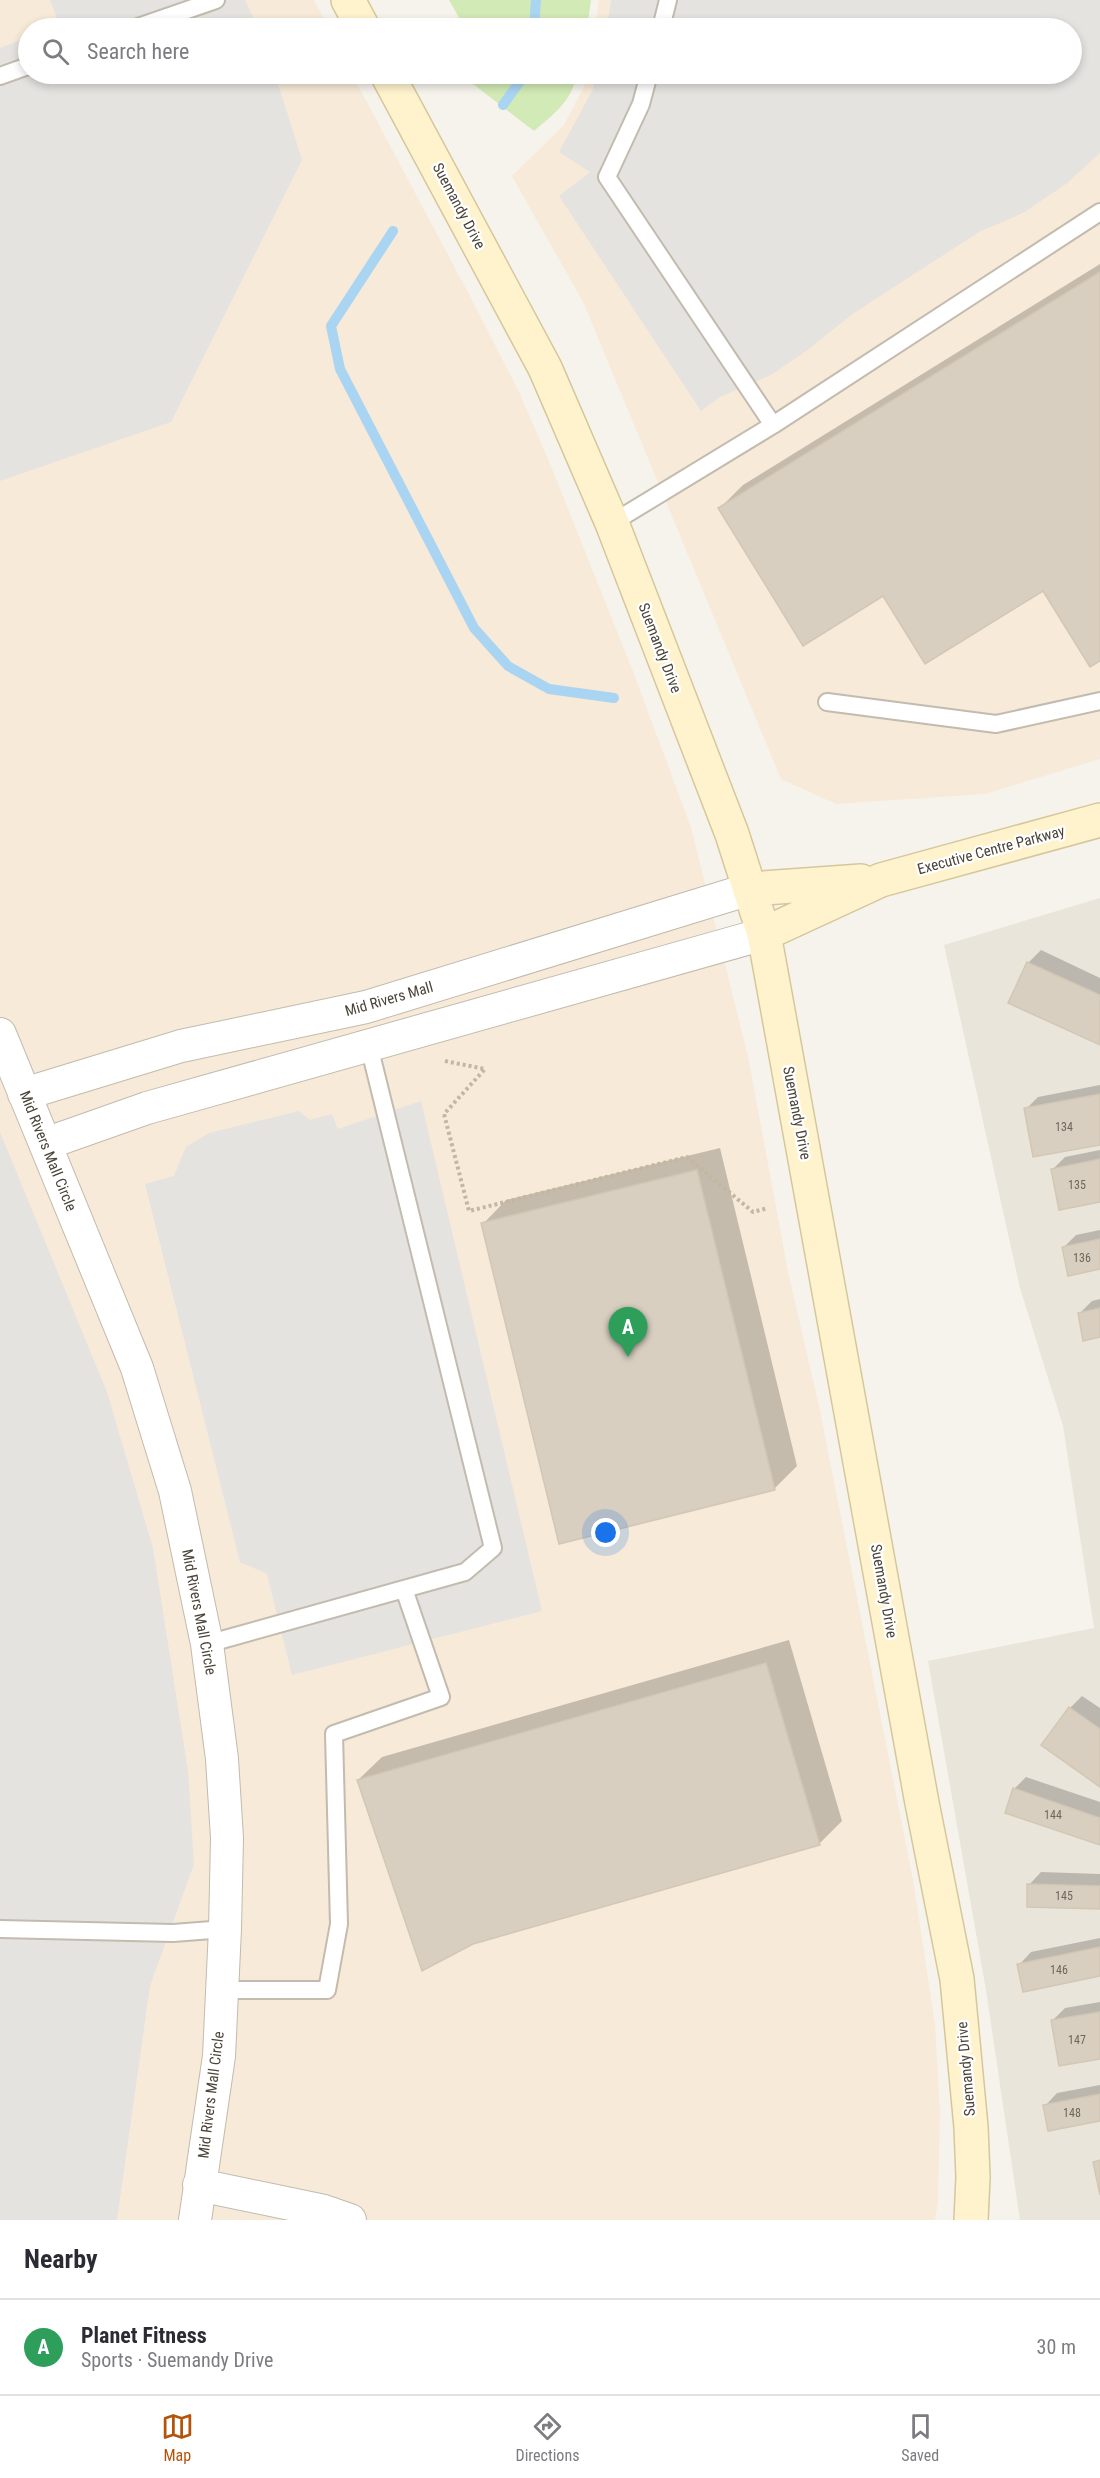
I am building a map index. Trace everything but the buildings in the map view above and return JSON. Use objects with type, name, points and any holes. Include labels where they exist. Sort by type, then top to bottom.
[{"type":"street","points":[[348,0],[358,18]]},
{"type":"street","name":"Suemandy Drive","points":[[392,84],[545,368],[612,523],[732,834],[764,934],[922,1803],[957,1979],[971,2127],[973,2177],[971,2220]]},
{"type":"street","name":"Executive Centre Parkway","points":[[764,934],[881,880],[1100,820]]},
{"type":"street","name":"Executive Centre Parkway","points":[[750,889],[881,880]]},
{"type":"street","name":"Mid Rivers Mall","points":[[24,1094],[181,1046],[366,1007],[750,889]]},
{"type":"street","points":[[45,1144],[147,1108],[764,934]]},
{"type":"street","name":"Mid Rivers Mall Circle","points":[[0,1034],[137,1368],[175,1491],[207,1644],[222,1759],[227,1838],[219,2055],[195,2220]]},
{"type":"street","points":[[199,2186],[324,2211],[350,2220]]},
{"type":"lane","points":[[164,18],[216,0]]},
{"type":"lane","points":[[664,18],[668,0]]},
{"type":"lane","points":[[0,75],[18,69]]},
{"type":"lane","points":[[646,84],[641,104],[608,177],[773,424]]},
{"type":"lane","points":[[612,523],[773,424],[1100,212]]},
{"type":"lane","points":[[827,702],[996,724],[1100,701]]},
{"type":"lane","points":[[207,1644],[465,1572],[493,1548],[369,1046]]},
{"type":"lane","points":[[222,1990],[327,1989],[339,1924],[334,1734],[441,1696],[404,1589]]},
{"type":"lane","points":[[0,1929],[173,1933],[225,1929]]},
{"type":"path","points":[[443,1061],[485,1069],[444,1114],[469,1211],[687,1156],[753,1212],[768,1208]]},
{"type":"shaded area","points":[[0,0],[314,0],[324,18],[18,18],[18,84],[357,84],[519,392],[632,669],[691,827],[749,1061],[788,1272],[819,1406],[913,1880],[935,2024],[940,2111],[938,2202],[935,2220],[0,2220]]},
{"type":"shaded area","points":[[50,0],[245,0],[253,18],[57,18]]},
{"type":"shaded area","points":[[599,0],[1100,0],[1100,759],[985,794],[836,804],[781,779],[584,304],[512,176],[564,125],[585,84],[1082,84],[1082,18],[596,18]]},
{"type":"shaded area","points":[[611,0],[1100,0],[1100,153],[1066,184],[1023,213],[979,232],[851,315],[808,350],[771,375],[720,397],[701,411],[559,196],[590,172],[559,152],[594,84],[1082,84],[1082,18],[608,18]]},
{"type":"shaded area","points":[[18,41],[18,84],[278,84],[302,160],[171,422],[0,481],[0,48]]},
{"type":"shaded area","points":[[1100,898],[1100,2220],[1020,2220],[986,1990],[928,1661],[1094,1628],[1063,1426],[1020,1288],[944,945]]},
{"type":"shaded area","points":[[421,1101],[542,1611],[292,1675],[267,1574],[240,1562],[145,1184],[174,1176],[186,1147],[209,1133],[299,1111],[310,1120],[332,1114],[338,1129]]},
{"type":"shaded area","points":[[0,1132],[107,1392],[153,1548],[188,1771],[194,1864],[150,1986],[117,2220],[0,2220]]},
{"type":"green space","points":[[449,0],[591,0],[588,18],[459,18]]},
{"type":"green space","points":[[473,84],[575,84],[555,113],[534,131]]},
{"type":"waterway","points":[[535,18],[536,0]]},
{"type":"waterway","points":[[503,105],[518,84]]},
{"type":"waterway","points":[[393,231],[331,326],[340,369],[474,628],[508,666],[549,689],[614,698]]},
{"type":"place","name":"Planet Fitness","points":[[628,1357]]}]
